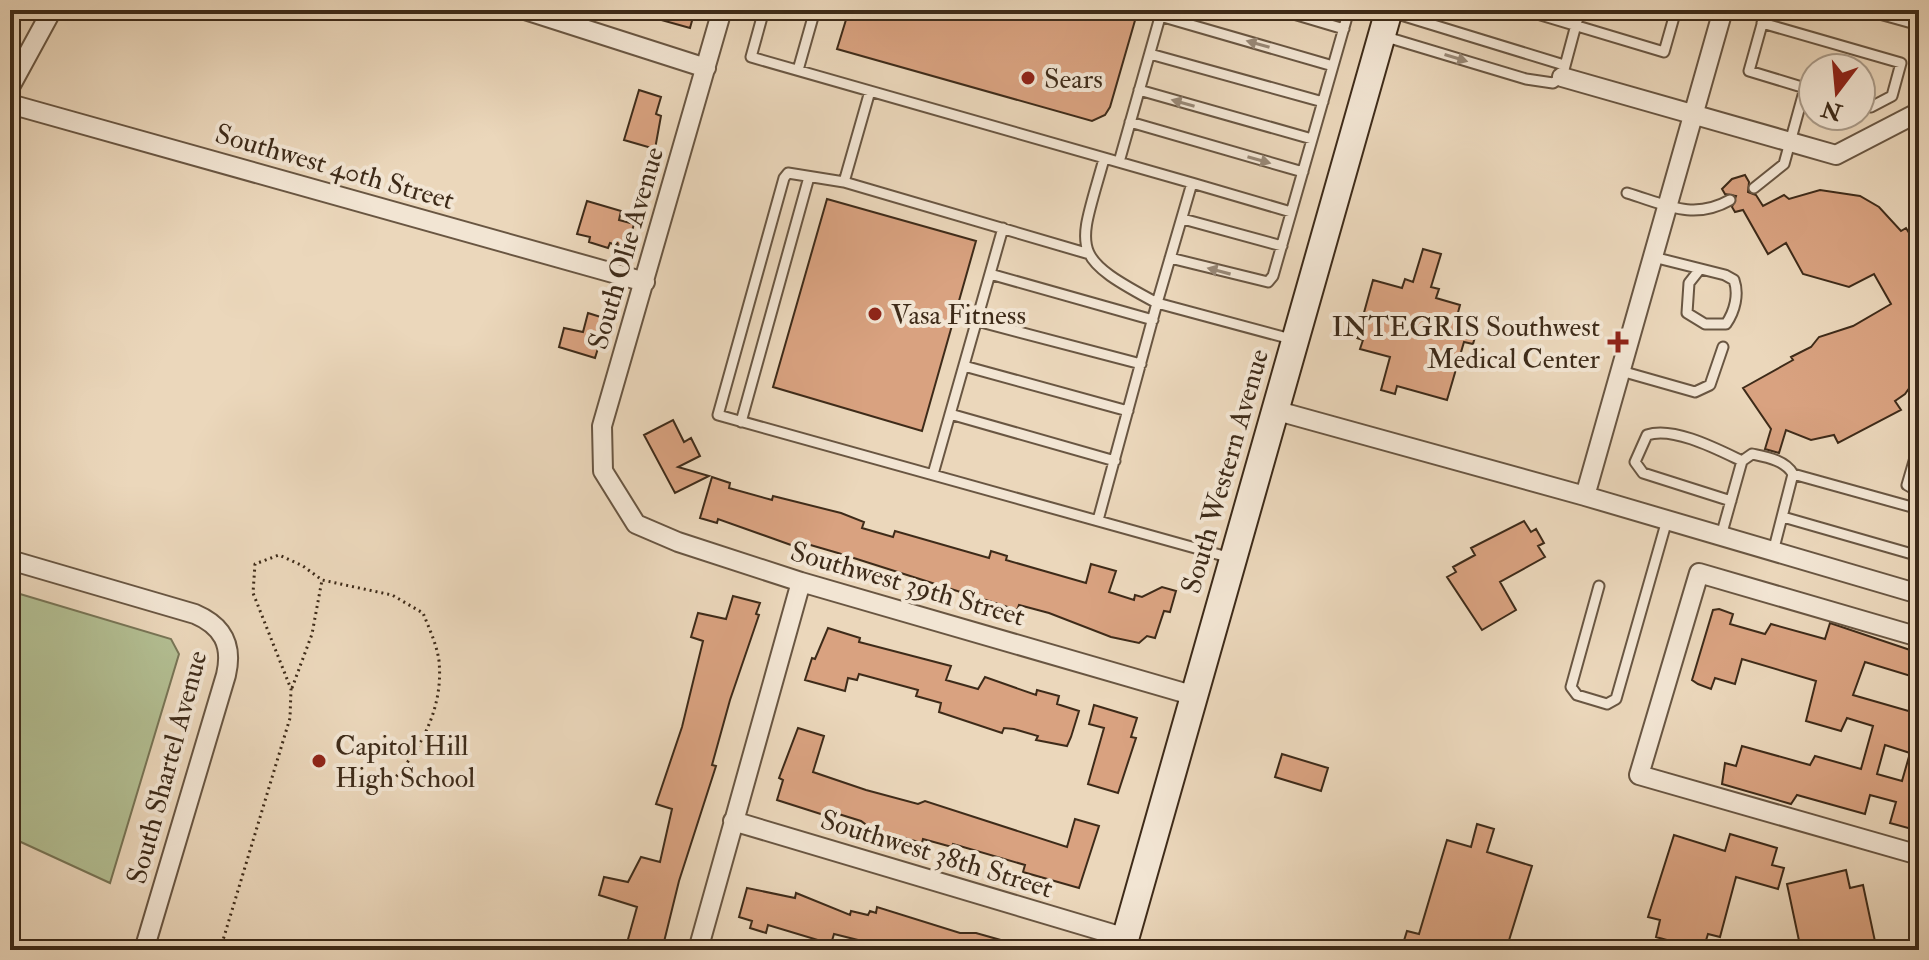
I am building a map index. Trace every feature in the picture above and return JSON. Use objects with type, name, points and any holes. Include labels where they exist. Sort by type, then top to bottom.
[{"type":"main road","name":"South Western Avenue","points":[[1124,944],[1386,19]]},
{"type":"street","points":[[10,87],[52,10]]},
{"type":"street","points":[[525,10],[706,68]]},
{"type":"street","name":"South Olie Avenue","points":[[619,500],[603,471],[602,426],[722,10]]},
{"type":"street","points":[[1585,496],[1723,10]]},
{"type":"street","points":[[1563,71],[1693,116],[1836,155],[1919,112]]},
{"type":"street","name":"Southwest 40th Street","points":[[10,104],[645,282]]},
{"type":"street","points":[[1274,410],[1585,496],[1919,594]]},
{"type":"street","name":"Southwest 39th Street","points":[[619,500],[636,524],[678,542],[801,582],[1195,696]]},
{"type":"street","name":"South Shartel Avenue","points":[[10,560],[195,614],[215,625],[227,640],[226,675],[144,950]]},
{"type":"street","points":[[1919,637],[1699,573],[1639,775],[1919,855]]},
{"type":"street","points":[[698,950],[801,582]]},
{"type":"street","name":"Southwest 38th Street","points":[[733,821],[1124,944]]},
{"type":"lane","points":[[764,10],[751,57],[1291,212]]},
{"type":"lane","points":[[798,70],[815,10]]},
{"type":"lane","points":[[1280,10],[1344,29]]},
{"type":"lane","points":[[1170,258],[1268,282],[1282,246],[1349,10]]},
{"type":"lane","points":[[1524,10],[1664,52],[1676,10]]},
{"type":"lane","points":[[1386,19],[1526,79],[1553,83],[1563,71],[1580,10]]},
{"type":"lane","points":[[1766,10],[1749,71],[1797,85]]},
{"type":"lane","points":[[1865,10],[1919,25]]},
{"type":"lane","points":[[1119,162],[1161,13],[1333,66]]},
{"type":"lane","points":[[1386,19],[1563,71]]},
{"type":"lane","points":[[1762,23],[1863,52]]},
{"type":"lane","points":[[1150,54],[1323,102]]},
{"type":"lane","points":[[1877,56],[1901,63],[1892,96],[1877,104]]},
{"type":"lane","points":[[1139,90],[1312,139]]},
{"type":"lane","points":[[844,182],[870,91]]},
{"type":"lane","points":[[1754,188],[1784,164],[1797,121]]},
{"type":"lane","points":[[1130,122],[1303,172]]},
{"type":"lane","points":[[1086,253],[1084,229],[1104,159]]},
{"type":"lane","points":[[1231,558],[718,415],[784,178],[788,173],[844,182],[1086,253],[1109,277],[1157,303],[1295,340]]},
{"type":"lane","points":[[741,422],[809,177]]},
{"type":"lane","points":[[1098,520],[1192,183]]},
{"type":"lane","points":[[1627,193],[1698,212],[1730,200]]},
{"type":"lane","points":[[1183,219],[1282,246]]},
{"type":"lane","points":[[933,474],[1003,228]]},
{"type":"lane","points":[[1653,257],[1700,269],[1734,280],[1737,290],[1735,303],[1726,324],[1705,324],[1687,313],[1689,283],[1700,269]]},
{"type":"lane","points":[[990,274],[1153,320]]},
{"type":"lane","points":[[977,321],[1141,364]]},
{"type":"lane","points":[[1621,371],[1695,392],[1710,385],[1723,347]]},
{"type":"lane","points":[[964,366],[1128,411]]},
{"type":"lane","points":[[950,414],[1115,461]]},
{"type":"lane","points":[[1731,501],[1643,473],[1635,462],[1647,435],[1657,432],[1719,450],[1742,461]]},
{"type":"lane","points":[[1919,444],[1907,485],[1919,492]]},
{"type":"lane","points":[[1721,536],[1742,461],[1752,454],[1771,458],[1793,474],[1919,509]]},
{"type":"lane","points":[[1773,552],[1793,474]]},
{"type":"lane","points":[[1783,517],[1919,556]]},
{"type":"lane","points":[[1599,586],[1571,687],[1577,695],[1607,704],[1616,699],[1667,520]]},
{"type":"path","points":[[291,689],[253,593],[255,564],[279,555],[322,580],[392,595],[423,613],[439,658],[440,685],[425,739],[383,791]]},
{"type":"path","points":[[220,950],[290,718],[291,689],[312,634],[322,580]]},
{"type":"green space","points":[[10,591],[171,639],[179,654],[110,883],[10,837]]},
{"type":"building","points":[[641,10],[695,10],[690,28],[640,14]]},
{"type":"building","name":"Sears","points":[[849,10],[1138,10],[1110,107],[1105,115],[1092,121],[837,49]]},
{"type":"building","points":[[639,90],[661,97],[656,114],[661,116],[655,149],[624,140]]},
{"type":"building","points":[[1745,175],[1749,182],[1748,192],[1756,195],[1763,206],[1784,195],[1789,199],[1820,190],[1860,196],[1879,207],[1901,231],[1906,228],[1919,249],[1919,345],[1910,350],[1915,380],[1905,394],[1895,401],[1901,410],[1838,443],[1834,435],[1811,440],[1786,430],[1779,453],[1765,449],[1771,429],[1743,388],[1793,360],[1791,357],[1811,347],[1819,337],[1853,326],[1891,304],[1874,274],[1849,287],[1803,274],[1786,243],[1768,254],[1743,210],[1735,212],[1732,207],[1736,196],[1725,194],[1722,189],[1732,179]]},
{"type":"building","name":"Vasa Fitness","points":[[827,199],[976,241],[922,431],[773,387]]},
{"type":"building","points":[[587,201],[621,211],[619,220],[634,224],[627,248],[610,243],[608,248],[589,242],[590,237],[577,234]]},
{"type":"building","points":[[1423,249],[1441,254],[1431,287],[1439,289],[1436,298],[1460,305],[1455,324],[1477,330],[1473,344],[1464,342],[1447,400],[1397,386],[1395,394],[1381,390],[1390,357],[1360,349],[1363,340],[1357,338],[1373,280],[1402,288],[1405,279],[1413,282]]},
{"type":"building","points":[[588,313],[607,319],[595,358],[559,347],[564,328],[583,332]]},
{"type":"building","points":[[673,420],[684,442],[691,438],[700,456],[678,467],[709,476],[675,493],[644,435]]},
{"type":"building","points":[[712,477],[730,483],[729,488],[772,500],[773,496],[841,513],[864,522],[862,528],[893,537],[895,531],[989,558],[991,551],[1007,556],[1006,560],[1086,583],[1091,564],[1116,571],[1109,592],[1134,600],[1135,595],[1142,597],[1162,587],[1176,591],[1170,612],[1164,611],[1155,638],[1147,636],[1139,643],[1111,637],[1049,613],[1019,605],[1017,610],[807,544],[805,549],[718,519],[717,523],[700,518]]},
{"type":"building","points":[[1524,521],[1531,532],[1536,529],[1544,543],[1538,546],[1545,557],[1500,582],[1516,610],[1482,630],[1447,577],[1456,572],[1453,567],[1475,555],[1471,548]]},
{"type":"building","points":[[733,596],[760,603],[756,614],[759,615],[730,700],[712,765],[716,766],[679,881],[662,950],[625,950],[637,907],[599,895],[604,877],[628,882],[641,857],[660,862],[672,809],[656,804],[682,727],[703,641],[691,637],[698,613],[726,619]]},
{"type":"building","points":[[1713,610],[1733,614],[1730,624],[1765,634],[1771,624],[1825,639],[1830,623],[1919,653],[1914,677],[1865,662],[1853,695],[1919,714],[1919,831],[1890,823],[1896,802],[1870,795],[1865,814],[1797,795],[1791,804],[1722,784],[1725,763],[1736,766],[1742,746],[1810,765],[1815,756],[1861,769],[1873,726],[1847,718],[1841,731],[1806,721],[1816,681],[1742,659],[1735,684],[1715,678],[1711,689],[1692,680]],"holes":[[[1885,745],[1910,753],[1902,781],[1877,774]]]},
{"type":"building","points":[[828,628],[860,638],[859,642],[951,666],[946,680],[978,689],[985,677],[1036,695],[1037,690],[1059,696],[1057,704],[1079,711],[1067,746],[1036,740],[1038,736],[1014,729],[1004,728],[1002,733],[939,712],[941,703],[916,696],[918,690],[859,674],[857,680],[848,678],[845,691],[805,680],[812,658],[815,659]]},
{"type":"building","points":[[1094,705],[1137,718],[1131,737],[1136,738],[1118,793],[1088,784],[1104,728],[1089,724]]},
{"type":"building","points":[[798,728],[824,736],[813,772],[866,790],[918,804],[925,801],[1067,847],[1075,819],[1099,826],[1079,888],[1023,872],[1025,865],[953,844],[952,847],[923,839],[922,843],[872,829],[861,821],[829,811],[827,816],[777,800],[783,780],[779,778]]},
{"type":"building","points":[[1282,754],[1328,768],[1321,791],[1275,777]]},
{"type":"building","points":[[1477,824],[1494,829],[1487,852],[1532,866],[1506,950],[1401,950],[1407,931],[1419,934],[1447,840],[1471,847]]},
{"type":"building","points":[[1730,834],[1777,848],[1772,865],[1784,868],[1778,889],[1736,877],[1720,937],[1708,934],[1703,950],[1656,937],[1660,920],[1648,917],[1674,835],[1725,851]]},
{"type":"building","points":[[1846,870],[1850,888],[1863,885],[1876,946],[1865,950],[1801,950],[1787,884]]},
{"type":"building","points":[[747,888],[795,898],[796,893],[850,915],[851,911],[868,915],[870,911],[876,913],[877,907],[960,933],[976,933],[1022,946],[1021,950],[898,950],[834,934],[831,944],[768,925],[766,933],[750,928],[752,921],[739,917]]},
{"type":"place","name":"Sears","points":[[1028,78]]},
{"type":"place","name":"Vasa Fitness","points":[[875,314]]},
{"type":"place","name":"INTEGRIS Southwest Medical Center","points":[[1618,342]]},
{"type":"place","name":"Capitol Hill High School","points":[[319,761]]}]
